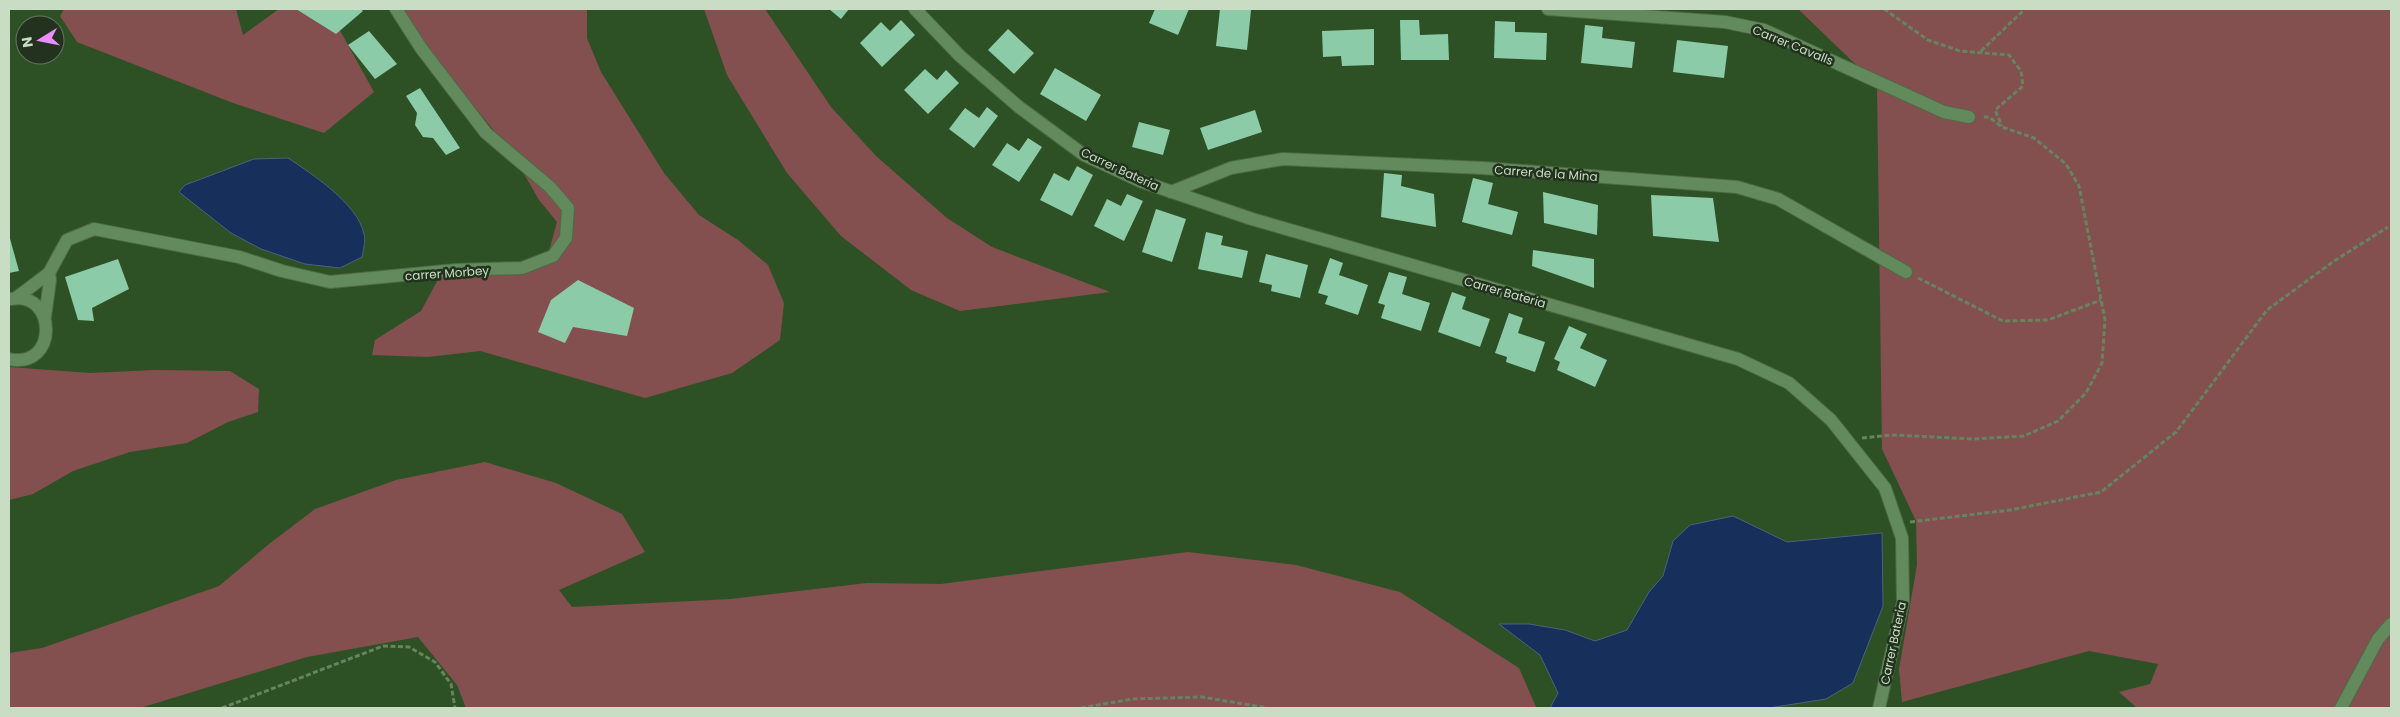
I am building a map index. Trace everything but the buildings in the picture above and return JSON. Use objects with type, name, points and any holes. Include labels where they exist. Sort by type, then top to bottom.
[{"type":"street","name":"carrer Morbey","points":[[13,299],[49,273],[67,240],[94,229],[239,257],[282,271],[330,282],[456,270],[522,268],[552,256],[566,238],[568,208],[550,187],[486,133],[421,48],[396,9]]},
{"type":"street","name":"Carrer Bateria","points":[[915,9],[960,56],[1019,107],[1084,155],[1140,181],[1252,219],[1738,359],[1789,383],[1831,420],[1885,488],[1902,538],[1903,602],[1879,708]]},
{"type":"street","name":"Carrer Cavalls","points":[[1548,9],[1725,22],[1764,30],[1944,112],[1969,117]]},
{"type":"street","name":"Carrer de la Mina","points":[[1171,192],[1231,168],[1282,159],[1483,168],[1737,187],[1778,198],[1906,272]]},
{"type":"street","name":"carrer Morbey","points":[[9,359],[28,358],[38,351],[45,341],[49,273]]},
{"type":"street","points":[[13,299],[28,300],[38,307],[45,317]]},
{"type":"street","points":[[2340,708],[2378,639],[2391,624]]},
{"type":"path","points":[[1884,9],[1928,40],[1960,51],[1981,51],[2009,55],[2021,71],[2023,86],[1995,110],[2002,126]]},
{"type":"path","points":[[1981,51],[2026,9]]},
{"type":"path","points":[[1849,443],[1867,436],[1973,439],[2024,436],[2058,421],[2086,393],[2102,363],[2104,320],[2079,186],[2066,164],[2034,138],[2002,126],[1990,117],[1969,117]]},
{"type":"path","points":[[1897,524],[2010,510],[2101,492],[2176,432],[2267,310],[2334,260],[2388,227]]},
{"type":"path","points":[[1906,272],[2003,321],[2048,320],[2101,300]]},
{"type":"path","points":[[222,708],[383,646],[409,647],[436,662],[451,684],[456,708]]},
{"type":"path","points":[[1081,708],[1132,699],[1202,697],[1268,708]]},
{"type":"shaded area","points":[[64,9],[236,9],[243,35],[279,9],[328,9],[374,92],[324,133],[233,103],[77,42],[65,24],[65,15],[61,15]]},
{"type":"shaded area","points":[[404,9],[587,9],[587,38],[601,72],[664,173],[699,215],[738,240],[768,265],[784,303],[780,340],[732,373],[645,398],[480,351],[428,357],[372,355],[375,340],[421,311],[441,274],[521,267],[549,251],[557,222],[539,200],[512,153],[429,51]]},
{"type":"shaded area","points":[[704,9],[765,9],[831,107],[876,156],[947,218],[992,247],[1110,292],[960,311],[911,290],[841,236],[787,173],[727,75]]},
{"type":"shaded area","points":[[1798,9],[2391,9],[2391,708],[2137,708],[2119,692],[2150,684],[2158,664],[2089,651],[1902,702],[1899,669],[1917,565],[1916,521],[1882,449],[1877,85]]},
{"type":"shaded area","points":[[9,367],[90,373],[155,370],[230,371],[259,389],[258,412],[228,422],[187,443],[130,452],[73,471],[33,494],[9,500]]},
{"type":"shaded area","points":[[485,462],[556,483],[622,514],[645,552],[559,590],[572,607],[731,599],[867,583],[941,584],[1188,552],[1296,565],[1400,592],[1519,668],[1536,707],[466,708],[457,685],[418,637],[307,657],[140,708],[9,708],[9,653],[42,648],[219,586],[315,509],[396,480]]},
{"type":"water","points":[[288,158],[333,191],[353,212],[364,234],[365,243],[362,257],[340,268],[305,264],[261,249],[231,233],[179,192],[185,185],[254,159]]},
{"type":"water","points":[[1733,516],[1787,542],[1882,533],[1883,606],[1853,683],[1826,699],[1769,708],[1550,708],[1558,693],[1540,655],[1499,624],[1529,624],[1565,630],[1595,641],[1627,630],[1649,592],[1663,576],[1673,541],[1690,525]]}]
